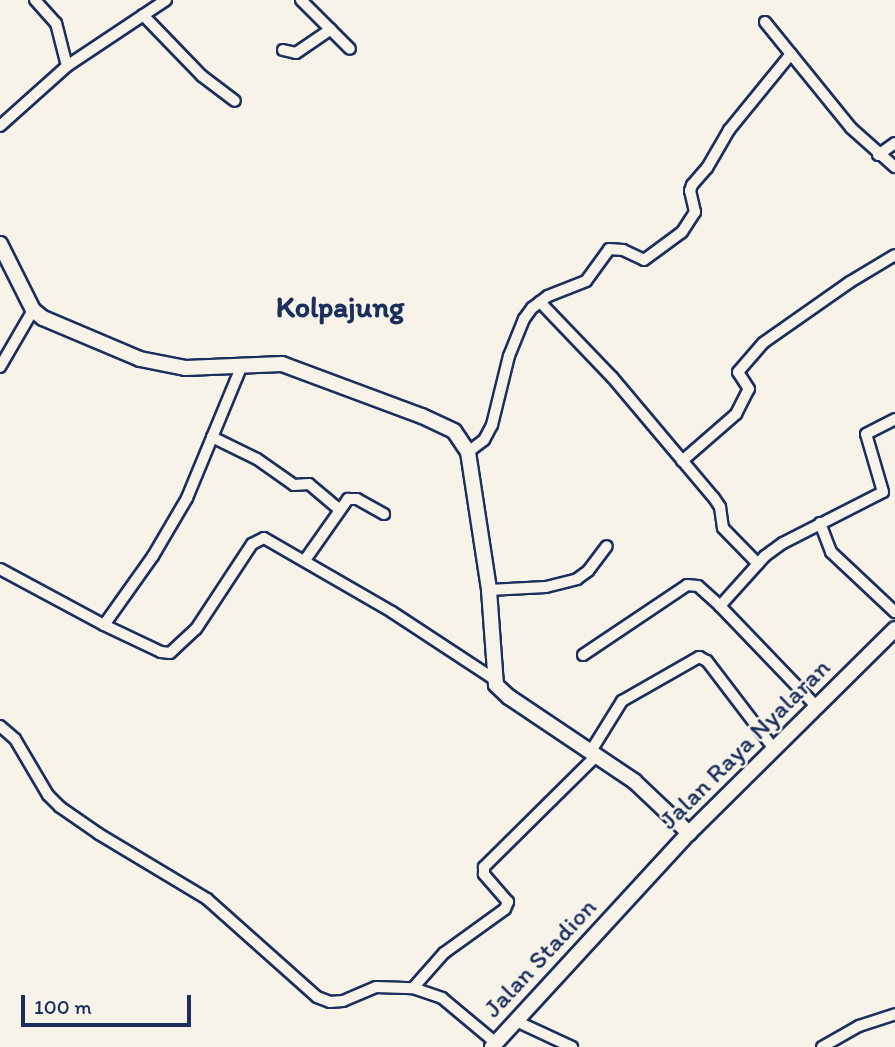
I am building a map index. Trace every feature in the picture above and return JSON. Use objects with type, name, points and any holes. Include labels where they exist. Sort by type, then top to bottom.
[{"type":"street","points":[[34,0],[57,23],[66,66]]},
{"type":"street","points":[[0,126],[66,66],[166,0]]},
{"type":"street","points":[[301,0],[351,49]]},
{"type":"street","points":[[143,15],[202,76],[234,101]]},
{"type":"street","points":[[765,22],[852,128],[878,155],[895,167]]},
{"type":"street","points":[[283,50],[296,53],[331,29]]},
{"type":"street","points":[[468,452],[484,440],[492,425],[509,356],[524,319],[540,302],[586,281],[604,252],[609,249],[623,250],[644,260],[682,232],[695,212],[690,191],[692,185],[707,168],[729,130],[791,54]]},
{"type":"street","points":[[878,155],[895,143]]},
{"type":"street","points":[[0,244],[33,310],[51,322],[155,364],[187,368],[282,364],[317,375],[443,425],[463,441],[468,452],[489,590],[494,679]]},
{"type":"street","points":[[682,461],[736,414],[749,389],[738,372],[763,343],[850,282],[895,255]]},
{"type":"street","points":[[540,302],[612,377],[717,503],[726,532],[758,564]]},
{"type":"street","points":[[0,367],[33,310]]},
{"type":"street","points":[[104,625],[168,532],[187,498],[242,365]]},
{"type":"street","points":[[720,606],[758,564],[783,543],[883,492],[866,434],[895,419]]},
{"type":"street","points":[[212,438],[257,459],[294,485],[309,484],[339,509]]},
{"type":"street","points":[[305,561],[339,509],[352,498],[384,514]]},
{"type":"street","points":[[820,523],[831,552],[895,612]]},
{"type":"street","points":[[0,569],[104,625],[161,652],[170,653],[196,629],[258,539],[273,541],[392,612],[494,679],[509,697],[645,790],[689,833]]},
{"type":"street","points":[[489,590],[546,587],[577,579],[588,571],[607,546]]},
{"type":"street","points":[[583,655],[687,585],[698,586],[816,706]]},
{"type":"street","name":"Jalan Raya Nyalaran","points":[[628,899],[689,833],[895,629]]},
{"type":"street","points":[[413,988],[444,953],[505,909],[508,902],[484,874],[484,867],[594,753],[622,701],[699,657],[707,661],[774,749]]},
{"type":"street","points":[[0,726],[15,739],[48,795],[60,807],[99,834],[207,899],[317,997],[330,1002],[344,1001],[376,987],[413,988],[442,998],[494,1045]]},
{"type":"street","name":"Jalan Stadion","points":[[494,1045],[628,899]]},
{"type":"street","points":[[822,1047],[859,1026],[895,1014]]},
{"type":"street","points":[[516,1021],[572,1047]]},
{"type":"district","name":"Kolpajung","points":[[340,307]]}]
